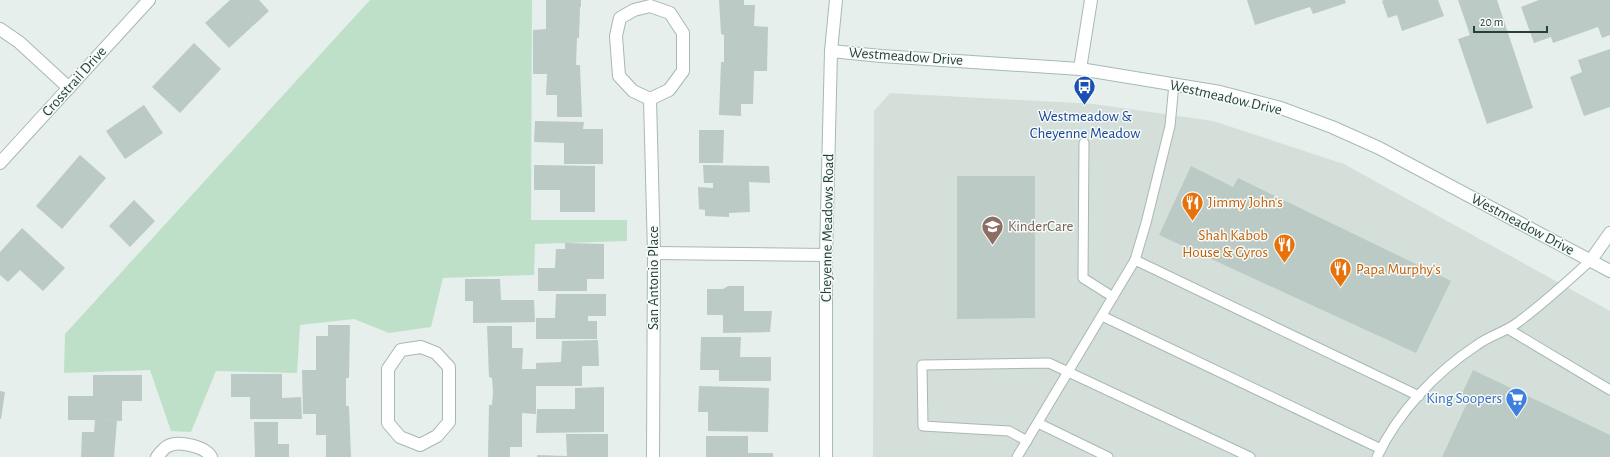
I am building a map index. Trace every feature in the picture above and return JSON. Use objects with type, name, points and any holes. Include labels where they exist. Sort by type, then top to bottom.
[{"type":"street","name":"Crosstrail Drive","points":[[0,163],[69,88],[96,56],[149,0]]},
{"type":"street","name":"Cheyenne Meadows Road","points":[[826,457],[826,255],[831,50],[836,0]]},
{"type":"street","points":[[1080,69],[1090,0]]},
{"type":"street","points":[[650,6],[670,13],[683,33],[683,71],[669,90],[650,99],[633,91],[619,76],[616,36],[620,18],[634,10],[650,6]]},
{"type":"street","points":[[0,29],[19,42],[69,88]]},
{"type":"street","name":"Westmeadow Drive","points":[[831,50],[889,56],[1080,69],[1220,92],[1281,108],[1332,127],[1378,148],[1610,271]]},
{"type":"street","name":"San Antonio Place","points":[[650,99],[654,253],[653,457]]},
{"type":"street","points":[[1591,260],[1610,233]]},
{"type":"street","points":[[654,253],[826,255]]},
{"type":"street","points":[[421,347],[436,353],[449,367],[449,422],[437,436],[420,451],[400,437],[388,423],[388,369],[401,350],[421,347]]},
{"type":"street","points":[[157,457],[169,445],[180,445],[199,447],[208,452],[211,457]]},
{"type":"lane","points":[[1017,457],[1113,298],[1134,260],[1146,223],[1170,126],[1174,84]]},
{"type":"lane","points":[[1084,143],[1083,278],[1113,298]]},
{"type":"lane","points":[[1134,260],[1419,396]]},
{"type":"lane","points":[[1102,316],[1379,453],[1389,435],[1419,396],[1444,369],[1478,344],[1508,330],[1555,293],[1591,260]]},
{"type":"lane","points":[[1508,330],[1610,390]]},
{"type":"lane","points":[[1027,441],[1009,431],[923,426],[922,365],[1049,363],[1250,457]]},
{"type":"lane","points":[[1038,423],[1108,457]]},
{"type":"shaded area","points":[[890,93],[1094,104],[1213,121],[1344,164],[1610,311],[1610,457],[873,457],[874,111]]},
{"type":"green space","points":[[370,0],[532,0],[531,220],[627,220],[627,241],[535,244],[534,275],[443,278],[431,327],[389,333],[354,319],[300,325],[297,373],[216,371],[191,432],[171,431],[150,370],[64,373],[65,334]]},
{"type":"building","points":[[230,0],[259,0],[269,11],[229,48],[205,23]]},
{"type":"building","points":[[546,0],[581,0],[576,65],[580,65],[582,117],[557,117],[557,95],[546,95],[547,74],[533,74],[533,30],[546,29]]},
{"type":"building","points":[[719,0],[744,0],[744,5],[755,5],[754,26],[768,27],[767,71],[754,71],[753,104],[741,104],[741,116],[719,115],[721,62],[724,62],[724,35],[721,34]]},
{"type":"building","points":[[1247,0],[1345,0],[1346,3],[1313,14],[1310,7],[1255,25]]},
{"type":"building","points":[[1438,0],[1444,16],[1402,31],[1397,15],[1388,18],[1382,1]]},
{"type":"building","points":[[1458,0],[1497,0],[1533,108],[1487,124],[1458,39],[1470,35]]},
{"type":"building","points":[[1539,0],[1610,0],[1610,35],[1602,38],[1598,27],[1553,43],[1551,37],[1534,43],[1521,7]]},
{"type":"building","points":[[194,43],[221,69],[180,113],[152,87]]},
{"type":"building","points":[[1610,49],[1610,107],[1584,116],[1570,77],[1582,72],[1578,60]]},
{"type":"building","points":[[144,105],[163,133],[125,159],[106,131]]},
{"type":"building","points":[[535,121],[584,122],[583,129],[603,129],[603,164],[564,164],[564,143],[534,142]]},
{"type":"building","points":[[699,130],[724,130],[723,163],[699,163]]},
{"type":"building","points":[[80,155],[106,178],[62,229],[36,206]]},
{"type":"building","points":[[534,165],[595,166],[595,212],[560,212],[560,190],[534,190]]},
{"type":"building","points":[[703,165],[769,166],[770,183],[749,182],[750,212],[729,213],[729,217],[705,216],[705,210],[699,209],[698,187],[713,188],[713,183],[704,183]]},
{"type":"building","points":[[1191,166],[1233,187],[1238,178],[1451,281],[1416,353],[1159,235]]},
{"type":"building","points":[[957,176],[1035,176],[1035,318],[957,319]]},
{"type":"building","points":[[134,200],[155,221],[130,247],[109,226]]},
{"type":"building","points":[[22,228],[65,268],[43,291],[20,270],[8,282],[0,275],[0,252]]},
{"type":"building","points":[[565,243],[604,244],[604,279],[587,279],[587,291],[538,291],[538,268],[555,268],[556,249],[565,249]]},
{"type":"building","points":[[465,279],[500,279],[501,300],[534,300],[535,322],[473,323],[473,301],[465,301]]},
{"type":"building","points":[[728,286],[744,286],[744,311],[772,311],[770,332],[723,333],[723,315],[707,315],[707,289],[723,289]]},
{"type":"building","points":[[556,294],[606,294],[606,316],[588,316],[588,321],[597,321],[597,339],[536,339],[536,318],[555,318]]},
{"type":"building","points":[[328,325],[350,325],[349,378],[346,378],[346,406],[349,406],[351,457],[326,457],[326,435],[316,435],[316,414],[303,414],[302,370],[316,370],[316,336],[328,336]]},
{"type":"building","points":[[487,326],[512,326],[512,348],[523,348],[522,369],[536,369],[536,363],[561,362],[562,341],[598,340],[599,366],[582,366],[582,386],[536,386],[536,414],[522,413],[522,447],[510,447],[510,457],[488,457],[489,405],[492,405],[493,392],[492,378],[489,377]]},
{"type":"building","points":[[701,337],[741,337],[740,357],[771,357],[771,381],[719,381],[719,370],[700,370]]},
{"type":"building","name":"King Soopers","points":[[1473,370],[1610,435],[1610,457],[1442,457],[1468,401],[1460,398]]},
{"type":"building","points":[[231,374],[282,374],[282,398],[301,397],[302,419],[250,419],[250,397],[231,397]]},
{"type":"building","points":[[93,375],[142,375],[142,401],[122,401],[122,421],[98,420],[117,421],[114,457],[81,457],[82,432],[94,432],[95,420],[68,420],[68,396],[93,396]]},
{"type":"building","points":[[699,386],[769,388],[768,432],[708,431],[708,412],[698,412]]},
{"type":"building","points":[[604,387],[604,432],[536,433],[537,409],[575,409],[575,388]]},
{"type":"building","points":[[0,391],[5,392],[1,419],[0,419]]},
{"type":"building","points":[[254,422],[278,422],[278,444],[289,444],[289,457],[255,457]]},
{"type":"building","points":[[566,434],[608,434],[608,457],[537,457],[537,455],[567,456]]},
{"type":"building","points":[[706,436],[748,436],[748,453],[773,453],[773,457],[706,457]]},
{"type":"place","name":"Westmeadow & Cheyenne Meadow","points":[[1085,106]]},
{"type":"place","name":"Jimmy John's","points":[[1193,222]]},
{"type":"place","name":"KinderCare","points":[[993,246]]},
{"type":"place","name":"Shah Kabob House & Gyros","points":[[1284,264]]},
{"type":"place","name":"Papa Murphy's","points":[[1340,288]]},
{"type":"place","name":"King Soopers","points":[[1517,418]]}]
